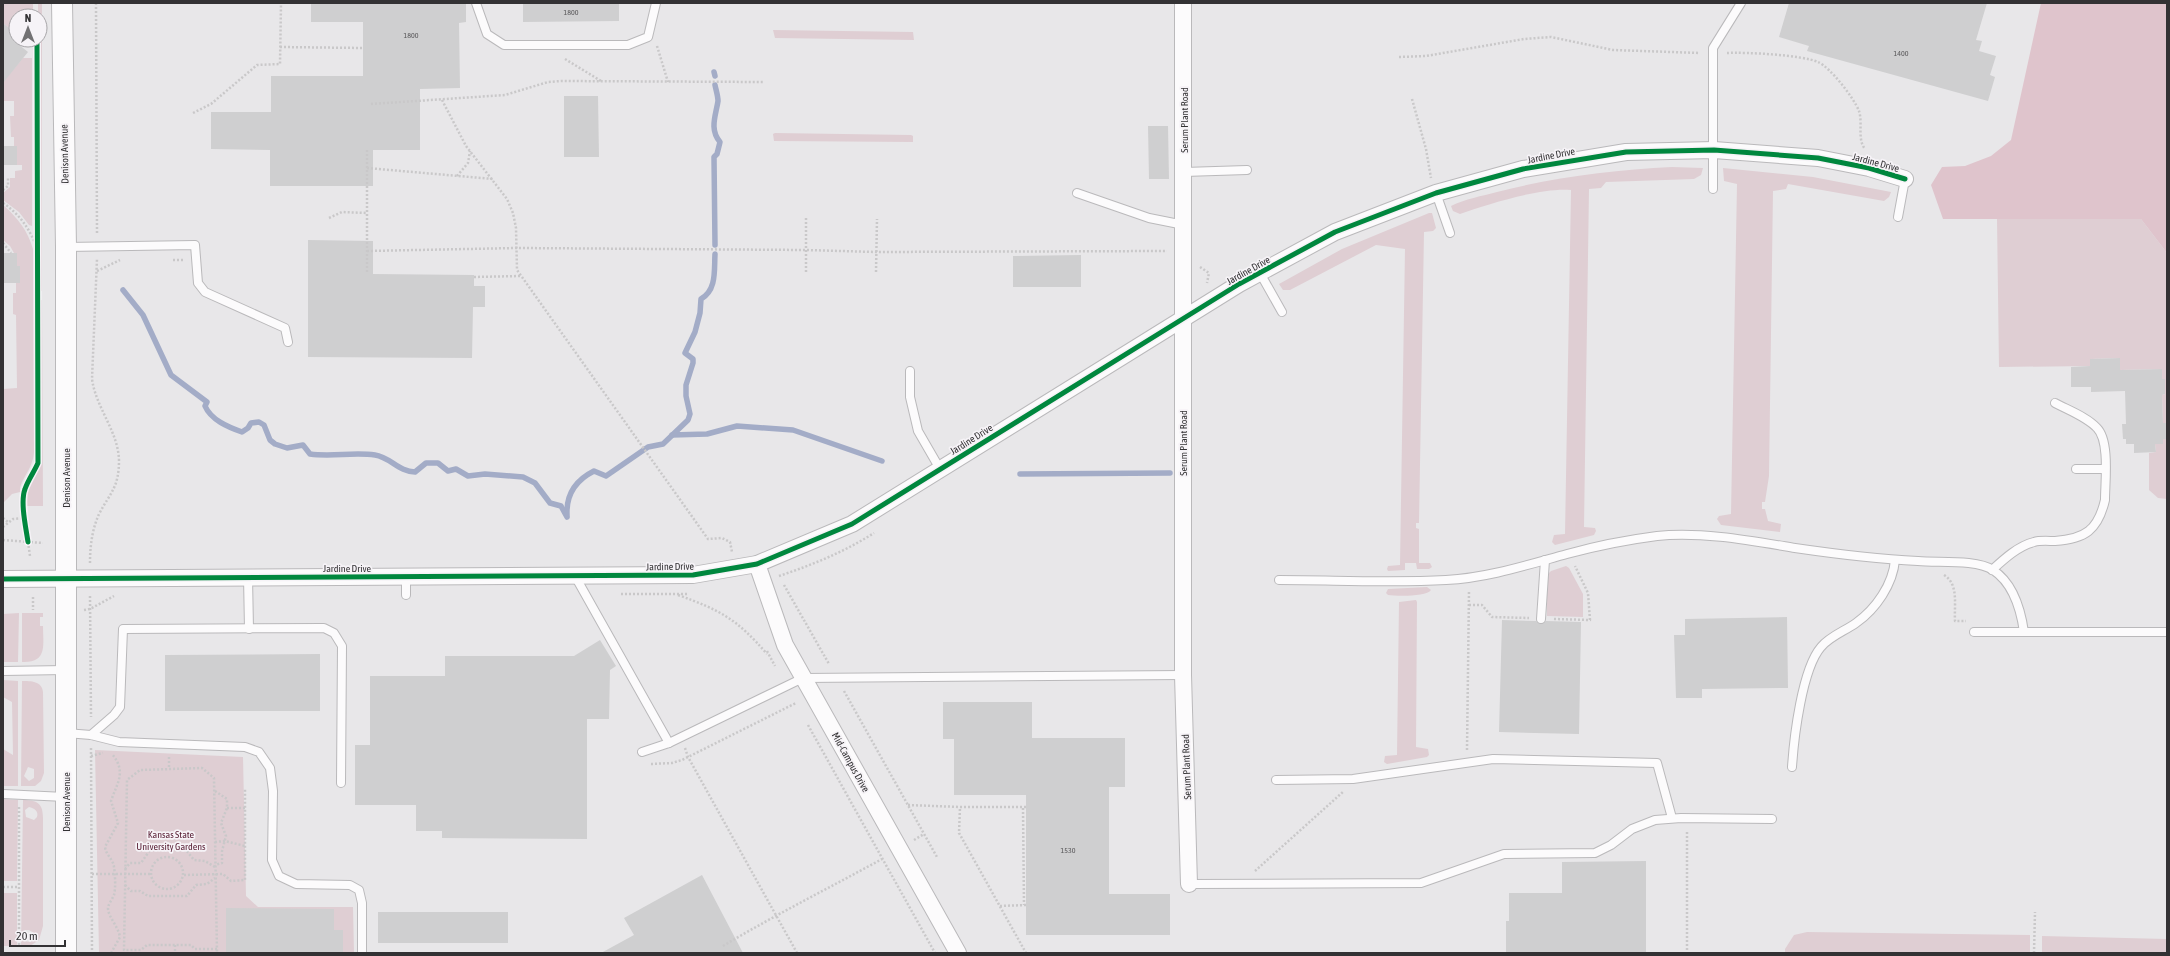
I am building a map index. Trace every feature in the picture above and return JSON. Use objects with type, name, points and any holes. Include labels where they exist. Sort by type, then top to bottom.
[{"type":"street","name":"Denison Avenue","points":[[62,3],[66,247],[66,953]]},
{"type":"street","name":"Serum Plant Road","points":[[1183,3],[1183,675],[1189,884]]},
{"type":"street","name":"Jardine Drive","points":[[3,578],[693,575],[757,564],[852,524],[1184,318],[1260,273],[1335,232],[1436,193],[1515,171],[1581,158],[1626,152],[1714,150],[1818,158],[1869,168],[1905,179]]},
{"type":"street","name":"Mid-Campus Drive","points":[[757,564],[785,645],[958,953]]},
{"type":"lane","points":[[476,3],[487,34],[504,45],[628,45],[648,37],[656,3]]},
{"type":"lane","points":[[1713,189],[1713,48],[1741,3]]},
{"type":"lane","points":[[1184,172],[1247,170]]},
{"type":"lane","points":[[1898,217],[1905,179]]},
{"type":"lane","points":[[1436,193],[1450,233]]},
{"type":"lane","points":[[1077,194],[1149,218],[1184,225]]},
{"type":"lane","points":[[66,247],[195,245],[198,283],[205,292],[285,328],[288,342]]},
{"type":"lane","points":[[1260,273],[1282,312]]},
{"type":"lane","points":[[910,371],[910,398],[918,431],[940,469]]},
{"type":"lane","points":[[1992,570],[2010,554],[2034,542],[2071,540],[2085,534],[2096,525],[2105,500],[2105,441],[2098,428],[2070,410],[2055,403]]},
{"type":"lane","points":[[2076,469],[2105,469]]},
{"type":"lane","points":[[1279,580],[1447,580],[1496,573],[1609,544],[1659,536],[1742,539],[1848,555],[1895,560],[1967,563],[1992,570],[2007,585],[2017,603],[2022,615],[2024,632]]},
{"type":"lane","points":[[1541,619],[1545,560]]},
{"type":"lane","points":[[1792,767],[1795,733],[1808,668],[1821,646],[1839,632],[1857,623],[1873,607],[1888,587],[1894,569],[1895,560]]},
{"type":"lane","points":[[406,576],[406,595]]},
{"type":"lane","points":[[575,576],[669,742]]},
{"type":"lane","points":[[248,577],[249,629]]},
{"type":"lane","points":[[91,735],[114,716],[120,707],[123,629],[324,628],[334,633],[342,646],[341,783]]},
{"type":"lane","points":[[1974,632],[2167,632]]},
{"type":"lane","points":[[3,671],[66,670]]},
{"type":"lane","points":[[642,752],[669,742],[804,678],[1183,675]]},
{"type":"lane","points":[[65,733],[91,735],[118,742],[244,747],[259,752],[270,768],[273,791],[272,860],[279,876],[296,884],[350,885],[359,890],[362,903],[362,953]]},
{"type":"lane","points":[[1276,780],[1353,779],[1493,759],[1657,763],[1672,818]]},
{"type":"lane","points":[[3,794],[66,797]]},
{"type":"lane","points":[[1189,884],[1421,883],[1504,854],[1595,853],[1611,845],[1632,829],[1655,820],[1672,818],[1772,819]]},
{"type":"path","points":[[92,953],[90,550],[93,530],[100,514],[113,493],[118,476],[117,443],[100,410],[93,386],[98,246],[96,3]]},
{"type":"path","points":[[193,113],[211,104],[257,65],[280,64],[281,3]]},
{"type":"path","points":[[650,30],[656,40],[668,82]]},
{"type":"path","points":[[1399,57],[1426,56],[1524,39],[1551,37],[1613,50],[1713,53],[1729,52],[1804,58],[1820,62],[1848,90],[1855,102],[1861,123],[1861,142],[1867,152]]},
{"type":"path","points":[[542,45],[602,82]]},
{"type":"path","points":[[280,47],[363,48]]},
{"type":"path","points":[[372,104],[505,95],[548,82],[764,82]]},
{"type":"path","points":[[1412,98],[1436,193]]},
{"type":"path","points":[[442,100],[470,151],[493,179],[507,199],[513,212],[517,248],[517,270],[661,471]]},
{"type":"path","points":[[367,150],[367,274]]},
{"type":"path","points":[[457,176],[468,163],[470,151]]},
{"type":"path","points":[[367,168],[493,179]]},
{"type":"path","points":[[3,190],[8,186],[8,178]]},
{"type":"path","points":[[3,203],[21,218],[30,230],[38,250]]},
{"type":"path","points":[[329,218],[342,212],[367,212]]},
{"type":"path","points":[[806,218],[806,272]]},
{"type":"path","points":[[876,272],[877,219]]},
{"type":"path","points":[[37,234],[38,258]]},
{"type":"path","points":[[3,243],[11,253]]},
{"type":"path","points":[[367,251],[517,248],[806,250],[876,252],[1184,251]]},
{"type":"path","points":[[97,271],[120,260],[128,260]]},
{"type":"path","points":[[165,260],[196,260]]},
{"type":"path","points":[[1198,262],[1200,268],[1209,273],[1201,308]]},
{"type":"path","points":[[474,277],[521,276]]},
{"type":"path","points":[[3,527],[8,522],[24,515],[26,524]]},
{"type":"path","points":[[3,518],[8,522]]},
{"type":"path","points":[[27,536],[30,556]]},
{"type":"path","points":[[3,540],[44,543]]},
{"type":"path","points":[[1939,573],[1949,578],[1954,586],[1955,621],[1970,621],[1974,632]]},
{"type":"path","points":[[779,576],[937,857]]},
{"type":"path","points":[[1467,762],[1469,586]]},
{"type":"path","points":[[677,595],[717,610],[728,617],[750,634],[769,656]]},
{"type":"path","points":[[33,597],[33,610]]},
{"type":"path","points":[[650,764],[672,763],[688,757],[796,703]]},
{"type":"path","points":[[682,736],[688,757],[797,953]]},
{"type":"path","points":[[91,756],[106,752],[113,754],[116,760],[120,779],[111,801],[118,823],[105,847],[108,858],[113,863],[114,874],[114,894],[108,907],[110,915],[117,924],[122,937]]},
{"type":"path","points":[[169,758],[169,769]]},
{"type":"path","points":[[202,768],[214,778],[217,951],[195,949],[192,945],[146,945],[142,950],[124,950],[122,937],[127,780],[140,770],[169,769],[202,768]]},
{"type":"path","points":[[184,875],[215,873],[223,874],[231,881],[245,880],[246,788]]},
{"type":"path","points":[[124,869],[130,863],[141,863],[150,850],[186,850],[194,860],[205,861],[215,866],[222,863],[222,851],[226,836],[221,823],[227,808],[227,799],[214,791]]},
{"type":"path","points":[[1255,871],[1341,795]]},
{"type":"path","points":[[19,800],[19,946]]},
{"type":"path","points":[[908,806],[1025,807],[1025,905],[1000,906]]},
{"type":"path","points":[[960,807],[959,832],[1026,953]]},
{"type":"path","points":[[227,808],[246,808]]},
{"type":"path","points":[[118,823],[126,823]]},
{"type":"path","points":[[1681,831],[1687,831],[1687,953]]},
{"type":"path","points":[[723,946],[776,915],[804,902],[924,834]]},
{"type":"path","points":[[215,842],[225,841],[246,846]]},
{"type":"path","points":[[168,850],[168,857]]},
{"type":"path","points":[[163,857],[168,857],[173,858],[182,864],[184,875],[180,884],[172,889],[162,889],[154,883],[151,874],[154,864],[163,857]]},
{"type":"path","points":[[92,874],[151,874]]},
{"type":"path","points":[[124,884],[132,891],[140,891],[148,896],[187,896],[196,885],[207,884],[215,878]]},
{"type":"path","points":[[3,887],[19,887]]},
{"type":"path","points":[[168,889],[168,896]]},
{"type":"path","points":[[2034,953],[2035,912]]},
{"type":"path","points":[[111,953],[122,937]]},
{"type":"path","points":[[175,945],[175,953]]},
{"type":"green space","points":[[3,3],[33,3],[33,8],[8,8],[8,27],[3,23]]},
{"type":"green space","points":[[38,3],[42,3],[42,8],[38,8]]},
{"type":"green space","points":[[773,30],[913,32],[914,40],[775,38]]},
{"type":"green space","points":[[38,48],[42,48],[42,291],[38,291]]},
{"type":"green space","points":[[23,58],[32,58],[32,226],[29,225],[19,212],[3,200],[3,193],[10,187],[10,178],[15,178],[15,171],[22,170],[22,165],[17,165],[17,146],[14,146],[14,137],[11,137],[10,116],[14,116],[14,101],[3,101],[3,82]]},
{"type":"green space","points":[[773,134],[911,135],[913,136],[913,142],[774,141]]},
{"type":"green space","points":[[1672,167],[1703,168],[1701,175],[1694,179],[1606,182],[1601,188],[1589,189],[1584,527],[1595,528],[1596,531],[1594,535],[1555,545],[1552,542],[1554,535],[1565,534],[1571,190],[1546,191],[1531,194],[1500,201],[1460,214],[1453,211],[1451,206],[1480,196],[1562,178],[1606,172]]},
{"type":"green space","points":[[1723,168],[1813,177],[1891,192],[1889,197],[1884,201],[1788,184],[1786,189],[1773,191],[1769,476],[1765,502],[1762,502],[1762,509],[1765,509],[1768,521],[1781,524],[1780,532],[1721,525],[1717,519],[1719,516],[1731,514],[1737,184],[1724,181]]},
{"type":"green space","points":[[3,205],[13,214],[21,225],[31,242],[33,249],[34,452],[31,464],[20,488],[20,492],[12,494],[3,503],[3,389],[17,388],[16,315],[13,314],[13,293],[16,293],[16,283],[20,283],[20,266],[17,266],[17,253],[14,253],[10,246],[3,240]]},
{"type":"green space","points":[[1432,213],[1436,228],[1433,231],[1424,232],[1419,523],[1416,523],[1416,528],[1419,529],[1419,563],[1430,563],[1432,567],[1429,569],[1417,569],[1416,563],[1405,563],[1405,570],[1388,571],[1388,566],[1400,565],[1405,249],[1376,245],[1290,290],[1283,290],[1279,284],[1342,249]]},
{"type":"green space","points":[[1997,219],[2141,219],[2167,253],[2167,439],[2166,423],[2163,423],[2162,395],[2165,394],[2165,379],[2162,379],[2162,369],[2120,370],[2119,358],[2090,359],[2090,366],[1999,367]]},
{"type":"green space","points":[[38,300],[42,300],[43,506],[26,506],[27,488],[39,467]]},
{"type":"green space","points":[[2163,439],[2167,439],[2167,499],[2158,498],[2149,490],[2149,453],[2156,452],[2155,444],[2163,444]]},
{"type":"green space","points":[[1566,566],[1569,568],[1583,594],[1583,617],[1547,616],[1547,575],[1551,571]]},
{"type":"green space","points":[[1427,587],[1431,590],[1424,594],[1418,595],[1388,595],[1386,593],[1388,589]]},
{"type":"green space","points":[[1416,600],[1416,747],[1428,749],[1429,755],[1427,757],[1387,764],[1384,762],[1385,756],[1397,755],[1399,602]]},
{"type":"green space","points":[[19,613],[18,662],[3,662],[3,614]]},
{"type":"green space","points":[[22,613],[43,613],[43,617],[40,617],[40,626],[43,626],[42,652],[40,656],[30,662],[22,662]]},
{"type":"green space","points":[[3,680],[18,681],[18,786],[3,786],[3,749],[13,755],[12,702],[3,697]]},
{"type":"green space","points":[[22,681],[29,681],[36,682],[41,686],[43,692],[44,773],[41,781],[35,786],[21,786]],"holes":[[[28,767],[34,769],[34,778],[29,781],[24,776]]]},
{"type":"green space","name":"Kansas State University Gardens","points":[[95,750],[243,757],[246,896],[258,907],[353,907],[354,953],[99,953]]},
{"type":"green space","points":[[3,799],[18,800],[17,881],[3,881]]},
{"type":"green space","points":[[23,800],[38,803],[43,813],[43,926],[39,940],[30,946],[21,946]],"holes":[[[29,807],[37,811],[37,817],[34,820],[26,817],[25,810]],[[25,930],[29,930],[34,933],[31,942],[23,941],[22,935]]]},
{"type":"green space","points":[[3,893],[17,893],[17,946],[3,946]]},
{"type":"green space","points":[[1807,932],[2030,935],[2030,953],[1785,953],[1785,949],[1794,935]]},
{"type":"green space","points":[[2042,936],[2167,939],[2167,953],[2042,953]]},
{"type":"shaded area","points":[[2041,3],[2167,3],[2167,253],[2141,219],[1943,219],[1931,185],[1942,167],[1965,166],[1991,156],[2011,140]]},
{"type":"building","points":[[311,3],[466,3],[466,22],[459,23],[460,88],[420,89],[420,150],[373,150],[373,186],[270,186],[270,150],[211,149],[211,112],[271,112],[271,76],[363,76],[363,22],[311,22]]},
{"type":"building","points":[[523,3],[619,3],[619,21],[523,22]]},
{"type":"building","points":[[1789,3],[1987,3],[1976,40],[1982,41],[1979,51],[1996,56],[1990,75],[1995,77],[1988,101],[1807,51],[1809,46],[1779,37]]},
{"type":"building","points":[[3,23],[8,27],[8,48],[23,48],[28,52],[3,83]]},
{"type":"building","points":[[564,96],[598,96],[599,157],[564,157]]},
{"type":"building","points":[[1148,126],[1168,126],[1169,179],[1149,179]]},
{"type":"building","points":[[3,146],[17,146],[17,165],[3,165]]},
{"type":"building","points":[[308,240],[373,241],[373,274],[474,275],[474,286],[485,286],[485,307],[473,307],[472,358],[308,357]]},
{"type":"building","points":[[3,253],[17,253],[17,266],[20,266],[20,283],[3,283]]},
{"type":"building","points":[[1081,255],[1081,287],[1013,287],[1013,256]]},
{"type":"building","points":[[2120,358],[2120,370],[2162,369],[2162,379],[2165,379],[2165,394],[2162,395],[2163,423],[2166,423],[2167,439],[2163,439],[2163,444],[2155,444],[2156,452],[2134,453],[2134,444],[2126,444],[2126,439],[2123,439],[2122,424],[2126,424],[2125,391],[2091,392],[2091,387],[2071,387],[2071,367],[2090,366],[2090,359]]},
{"type":"building","points":[[1787,617],[1788,688],[1702,689],[1702,698],[1676,698],[1674,635],[1685,635],[1685,619]]},
{"type":"building","points":[[1502,620],[1536,621],[1541,624],[1546,621],[1581,622],[1579,734],[1499,732]]},
{"type":"building","points":[[600,640],[616,666],[610,670],[609,719],[587,719],[587,839],[442,838],[442,831],[416,831],[416,805],[355,805],[355,745],[370,745],[370,676],[445,676],[445,656],[574,656]]},
{"type":"building","points":[[320,654],[320,711],[165,711],[165,655]]},
{"type":"building","points":[[943,702],[1032,702],[1032,738],[1125,738],[1125,787],[1109,787],[1109,894],[1170,894],[1170,935],[1026,935],[1026,795],[954,795],[954,739],[943,739]]},
{"type":"building","points":[[1646,861],[1646,953],[1506,953],[1506,921],[1509,921],[1509,893],[1562,893],[1562,862]]},
{"type":"building","points":[[702,875],[743,953],[601,953],[634,935],[624,918]]},
{"type":"building","points":[[226,908],[334,909],[334,930],[343,930],[343,953],[226,953]]},
{"type":"building","points":[[378,912],[508,912],[508,943],[378,943]]},
{"type":"waterway","points":[[714,72],[715,76]]},
{"type":"waterway","points":[[715,85],[718,101],[714,127],[720,142],[717,154],[714,157],[715,245]]},
{"type":"waterway","points":[[567,515],[570,494],[573,488],[582,479],[594,471],[606,476],[648,447],[663,444],[688,420],[690,414],[686,396],[686,385],[693,359],[685,353],[695,332],[700,313],[701,299],[710,290],[714,279],[715,254]]},
{"type":"waterway","points":[[123,290],[143,315],[171,375],[207,402],[205,406],[211,415],[226,425],[242,432],[248,428],[251,423],[259,422],[264,425],[270,440],[275,444],[287,448],[303,445],[310,454],[375,455],[385,458],[404,470],[415,472],[426,463],[438,463],[448,471],[456,469],[468,476],[485,474],[523,477],[535,483],[550,503],[561,506],[567,517]]},
{"type":"waterway","points":[[672,435],[707,434],[737,426],[793,430],[882,461]]},
{"type":"waterway","points":[[1020,474],[1170,473]]},
{"type":"cycle path","points":[[28,542],[23,501],[25,489],[38,463],[37,48]]},
{"type":"cycle path","points":[[3,579],[693,575],[757,564],[852,524],[1239,284],[1335,232],[1436,193],[1523,169],[1626,152],[1714,150],[1818,158],[1869,168],[1905,179]]}]
